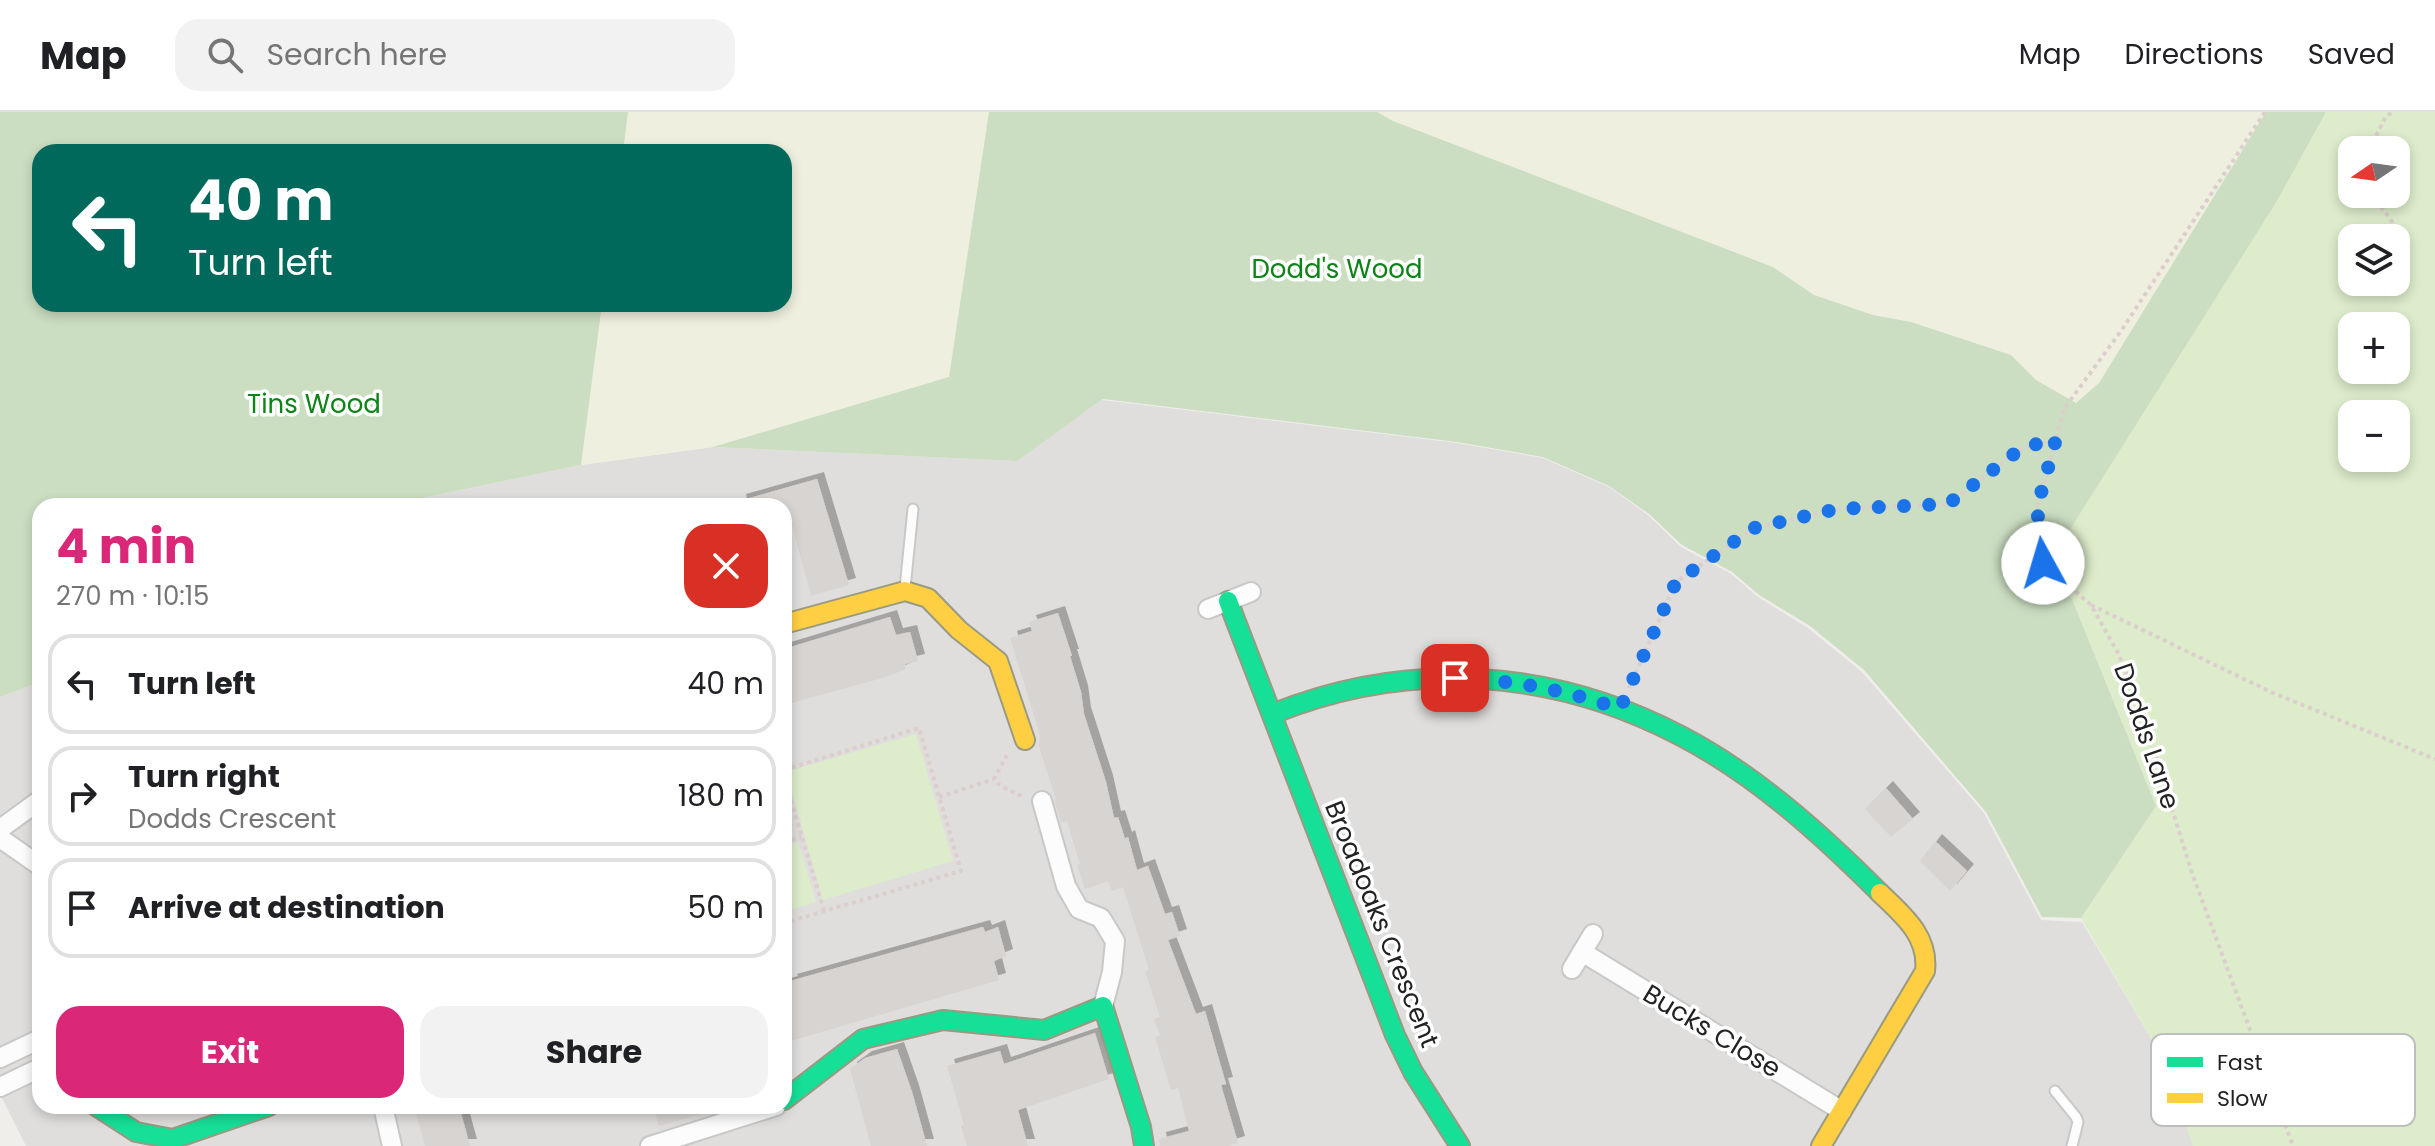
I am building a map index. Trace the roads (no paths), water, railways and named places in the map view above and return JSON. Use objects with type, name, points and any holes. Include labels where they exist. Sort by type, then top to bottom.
[{"type":"street","points":[[792,622],[905,591],[928,598],[959,630],[998,661],[1025,740]]},
{"type":"street","points":[[1208,609],[1251,592]]},
{"type":"street","name":"Broadoaks Crescent","points":[[1228,601],[1395,1035],[1413,1072],[1460,1146]]},
{"type":"street","points":[[1272,714],[1301,702],[1392,680],[1486,679],[1521,684],[1585,696],[1620,709],[1681,736],[1764,790],[1841,853],[1877,888],[1921,938],[1927,960],[1925,971],[1821,1146]]},
{"type":"street","points":[[0,829],[32,806]]},
{"type":"street","points":[[1044,807],[1066,886],[1079,909],[1101,918],[1115,941],[1112,972],[1103,1006],[1137,1112],[1144,1146]]},
{"type":"street","points":[[0,838],[32,860]]},
{"type":"street","points":[[1572,969],[1593,934]]},
{"type":"street","name":"Bucks Close","points":[[1582,952],[1842,1111]]},
{"type":"street","points":[[792,1094],[863,1039],[943,1020],[1044,1030],[1103,1006]]},
{"type":"street","points":[[0,1058],[32,1043]]},
{"type":"street","points":[[0,1087],[32,1072]]},
{"type":"street","points":[[108,1114],[136,1132],[173,1139],[246,1114]]},
{"type":"street","points":[[385,1114],[392,1146]]},
{"type":"street","points":[[650,1146],[751,1114]]},
{"type":"lane","points":[[905,591],[913,509]]},
{"type":"lane","points":[[2055,1091],[2078,1122],[2072,1146]]},
{"type":"park label","name":"Dodd's Wood","points":[[1337,269]]},
{"type":"park label","name":"Tins Wood","points":[[314,404]]}]
